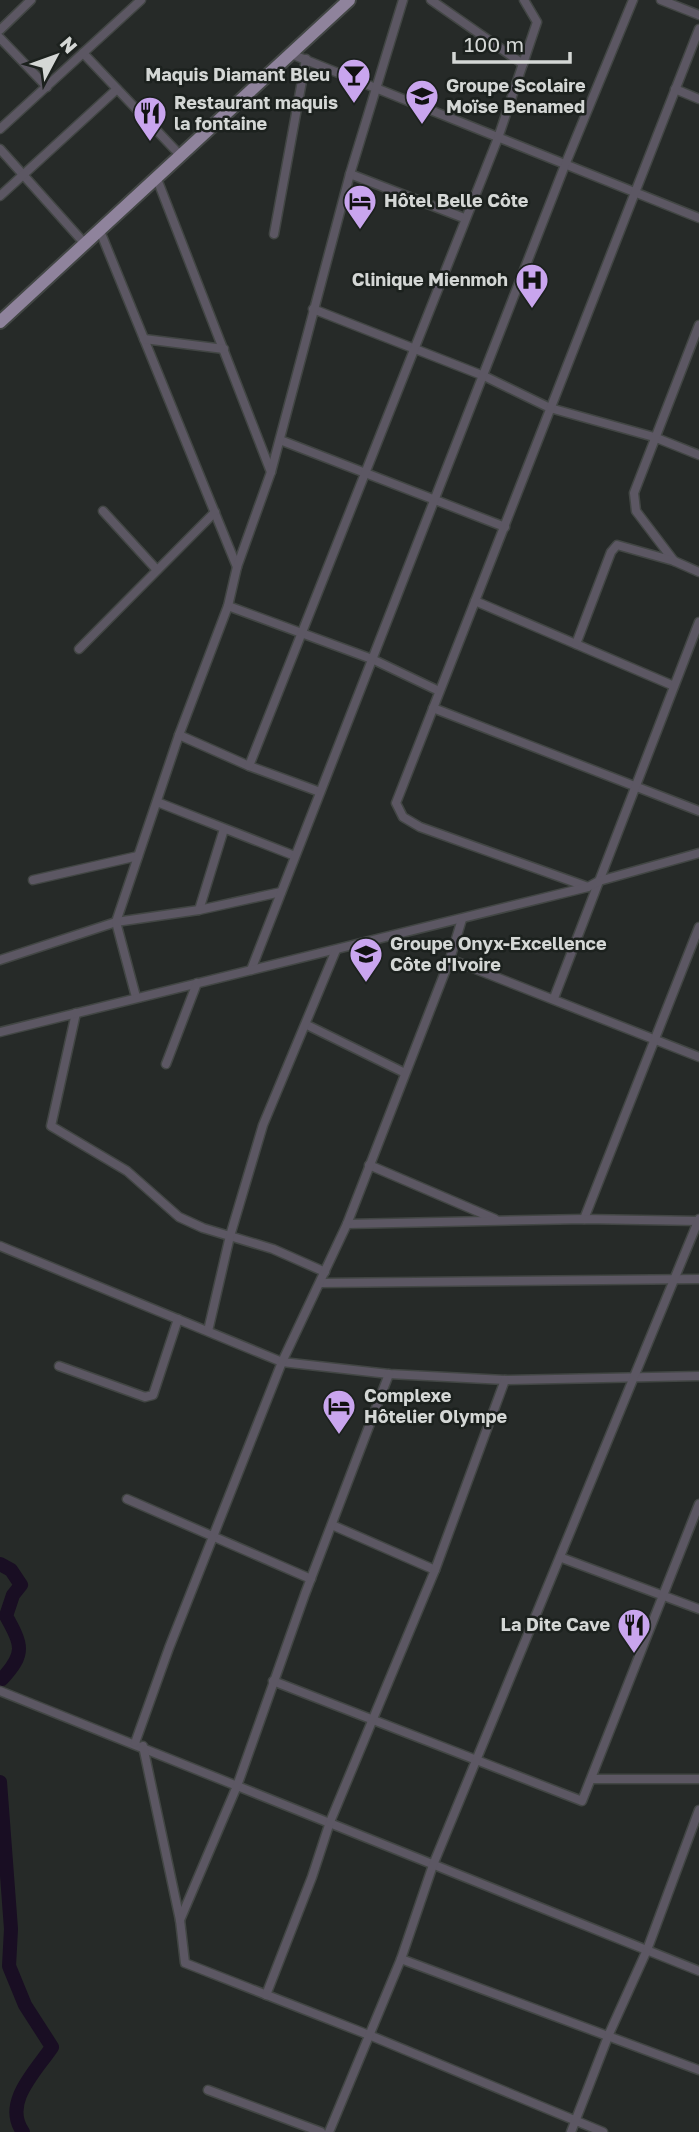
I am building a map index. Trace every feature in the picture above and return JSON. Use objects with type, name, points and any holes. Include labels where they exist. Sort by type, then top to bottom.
[{"type":"main road","points":[[0,321],[86,245],[345,2]]},
{"type":"street","points":[[0,30],[31,0]]},
{"type":"street","points":[[0,129],[141,0]]},
{"type":"street","points":[[136,997],[116,922],[179,735],[228,606],[237,567],[271,472],[350,174],[403,0]]},
{"type":"street","points":[[431,0],[523,64]]},
{"type":"street","points":[[249,766],[303,634],[363,471],[498,138],[537,22],[524,0]]},
{"type":"street","points":[[251,970],[565,165],[633,0]]},
{"type":"street","points":[[661,0],[699,15]]},
{"type":"street","points":[[588,887],[419,827],[402,817],[396,803],[633,191],[699,29]]},
{"type":"street","points":[[0,38],[47,87]]},
{"type":"street","points":[[83,53],[181,156]]},
{"type":"street","points":[[292,54],[699,218]]},
{"type":"street","points":[[274,234],[306,60]]},
{"type":"street","points":[[0,196],[117,89]]},
{"type":"street","points":[[675,89],[699,99]]},
{"type":"street","points":[[0,149],[86,245]]},
{"type":"street","points":[[350,174],[464,218]]},
{"type":"street","points":[[157,179],[271,472]]},
{"type":"street","points":[[100,231],[237,567]]},
{"type":"street","points":[[313,309],[484,376],[550,408],[654,437],[699,455]]},
{"type":"street","points":[[674,561],[636,511],[634,493],[699,325]]},
{"type":"street","points":[[145,339],[224,349]]},
{"type":"street","points":[[279,440],[436,498],[505,527]]},
{"type":"street","points":[[103,511],[158,570]]},
{"type":"street","points":[[79,649],[215,513]]},
{"type":"street","points":[[576,644],[614,548],[623,545],[699,572]]},
{"type":"street","points":[[475,601],[674,686]]},
{"type":"street","points":[[228,606],[372,659],[439,691]]},
{"type":"street","points":[[554,998],[699,622]]},
{"type":"street","points":[[433,708],[699,811]]},
{"type":"street","points":[[179,735],[249,766],[320,792]]},
{"type":"street","points":[[156,802],[295,856]]},
{"type":"street","points":[[199,911],[224,829]]},
{"type":"street","points":[[0,1031],[588,887],[599,881],[699,853]]},
{"type":"street","points":[[33,880],[138,856]]},
{"type":"street","points":[[0,960],[116,922],[199,911],[281,892]]},
{"type":"street","points":[[462,919],[450,960],[346,1224],[282,1362],[213,1538],[139,1744],[180,1920],[185,1964],[369,2035],[603,2132]]},
{"type":"street","points":[[584,1219],[699,927]]},
{"type":"street","points":[[208,1331],[230,1236],[263,1125],[307,1025],[336,950]]},
{"type":"street","points":[[450,960],[554,998],[699,1057]]},
{"type":"street","points":[[166,1064],[197,983]]},
{"type":"street","points":[[76,1013],[51,1126],[127,1171],[179,1217],[203,1228],[272,1249],[325,1272]]},
{"type":"street","points":[[307,1025],[405,1073]]},
{"type":"street","points":[[369,1165],[498,1221]]},
{"type":"street","points":[[329,2132],[401,1959],[433,1865],[699,1221],[584,1219],[346,1224]]},
{"type":"street","points":[[0,1246],[282,1362],[389,1374],[505,1380],[699,1376]]},
{"type":"street","points":[[320,1283],[699,1279]]},
{"type":"street","points":[[59,1366],[145,1397],[153,1395],[178,1319]]},
{"type":"street","points":[[180,1920],[237,1786],[273,1681],[389,1374]]},
{"type":"street","points":[[266,1995],[312,1877],[330,1822],[435,1570],[505,1380]]},
{"type":"street","points":[[127,1499],[311,1579]]},
{"type":"street","points":[[273,1681],[582,1801],[699,1504]]},
{"type":"street","points":[[332,1525],[435,1570]]},
{"type":"street","points":[[562,1558],[699,1609]]},
{"type":"street","points":[[0,1691],[139,1744],[237,1786],[699,1971]]},
{"type":"street","points":[[592,1779],[699,1779]]},
{"type":"street","points":[[571,2132],[609,2034],[647,1950],[699,1810]]},
{"type":"street","points":[[401,1959],[609,2034],[699,2070]]},
{"type":"street","points":[[208,2090],[321,2132]]},
{"type":"waterway","points":[[0,1564],[11,1570],[21,1585],[13,1595],[6,1616],[16,1634],[18,1655],[2,1679]]},
{"type":"waterway","points":[[0,1782],[11,1929],[9,1966],[25,2005],[52,2047],[30,2077],[19,2099],[16,2110],[23,2132]]},
{"type":"place","name":"Maquis Diamant Bleu","points":[[354,105]]},
{"type":"place","name":"Groupe Scolaire Moïse Benamed","points":[[422,126]]},
{"type":"place","name":"Restaurant maquis la fontaine","points":[[150,143]]},
{"type":"place","name":"Hôtel Belle Côte","points":[[360,231]]},
{"type":"place","name":"Clinique Mienmoh","points":[[532,310]]},
{"type":"place","name":"Groupe Onyx-Excellence Côte d'Ivoire","points":[[366,984]]},
{"type":"place","name":"Complexe Hôtelier Olympe","points":[[339,1436]]},
{"type":"place","name":"La Dite Cave","points":[[634,1655]]}]
